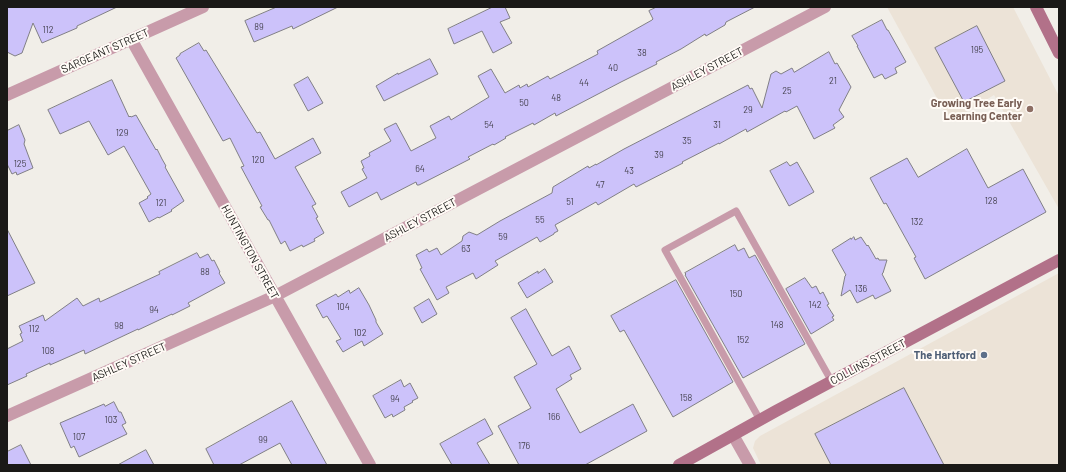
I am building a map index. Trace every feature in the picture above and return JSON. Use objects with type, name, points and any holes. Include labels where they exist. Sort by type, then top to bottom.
[{"type":"street","name":"SARGEANT STREET","points":[[7,95],[203,7]]},
{"type":"street","name":"ASHLEY STREET","points":[[7,416],[275,296],[825,7]]},
{"type":"street","points":[[1036,7],[1059,53]]},
{"type":"street","name":"HUNTINGTON STREET","points":[[131,39],[370,465]]},
{"type":"street","name":"COLLINS STREET","points":[[679,465],[1059,260]]},
{"type":"street","points":[[733,435],[750,465]]},
{"type":"lane","points":[[760,420],[665,250],[730,214],[736,211],[832,382]]},
{"type":"shaded area","name":"Growing Tree Early Learning Center","points":[[887,7],[1013,7],[1059,96],[1059,209],[994,95],[950,122]]},
{"type":"shaded area","name":"The Hartford","points":[[1059,273],[1059,465],[761,465],[753,448],[755,441],[760,436]]},
{"type":"building","points":[[7,7],[117,7],[77,26],[77,28],[42,43],[33,23],[22,53],[15,56],[7,52]]},
{"type":"building","points":[[277,7],[338,7],[293,29],[292,26],[254,42],[245,21]]},
{"type":"building","points":[[493,7],[505,7],[510,18],[500,22],[512,43],[493,53],[482,31],[454,44],[448,29]]},
{"type":"building","points":[[657,7],[755,7],[726,22],[725,25],[706,36],[705,34],[656,62],[657,64],[556,116],[555,113],[534,125],[533,123],[505,137],[506,138],[494,145],[493,144],[468,157],[470,159],[419,185],[417,185],[416,182],[381,200],[377,192],[349,207],[341,192],[367,178],[362,169],[364,168],[361,161],[370,156],[369,153],[391,141],[384,129],[396,123],[411,151],[436,138],[430,126],[449,116],[451,120],[489,97],[478,76],[491,69],[505,93],[519,85],[520,88],[527,84],[528,87],[548,76],[550,79],[598,54],[597,51],[652,20],[653,19],[649,11]]},
{"type":"building","points":[[882,20],[906,62],[895,68],[897,73],[885,79],[882,74],[874,78],[852,36]]},
{"type":"building","points":[[977,26],[1005,81],[964,102],[935,48]]},
{"type":"building","points":[[199,43],[204,51],[206,50],[257,133],[260,132],[275,159],[313,138],[321,153],[295,167],[316,204],[312,206],[318,217],[316,218],[324,233],[314,239],[315,241],[290,251],[285,241],[281,244],[269,220],[260,207],[262,206],[241,167],[244,166],[230,138],[223,141],[176,58]]},
{"type":"building","points":[[829,52],[835,64],[837,63],[851,87],[839,110],[844,117],[833,125],[835,128],[814,139],[797,106],[786,112],[785,111],[747,132],[746,129],[636,187],[634,184],[598,205],[596,202],[555,225],[558,231],[554,234],[540,242],[537,237],[495,261],[498,265],[476,279],[473,273],[446,287],[449,293],[437,300],[420,269],[422,268],[416,255],[427,249],[429,252],[437,248],[441,255],[462,241],[463,236],[469,232],[477,235],[552,193],[553,187],[588,166],[589,168],[596,165],[748,85],[750,89],[752,88],[762,108],[771,74],[776,71],[781,74],[792,68],[794,72]]},
{"type":"building","points":[[430,59],[438,74],[384,101],[376,86],[398,73]]},
{"type":"building","points":[[308,77],[323,103],[308,111],[294,85]]},
{"type":"building","points":[[112,80],[129,117],[136,115],[156,150],[157,149],[184,201],[171,210],[172,211],[149,222],[139,203],[148,198],[147,197],[151,194],[124,146],[108,155],[89,121],[60,134],[48,110]]},
{"type":"building","points":[[19,125],[33,168],[17,175],[16,172],[12,174],[7,164],[7,131]]},
{"type":"building","points":[[967,149],[988,188],[1023,169],[1046,212],[925,279],[914,258],[916,257],[886,203],[884,204],[870,178],[907,158],[918,177]]},
{"type":"building","points":[[787,162],[790,166],[797,162],[814,192],[789,206],[770,171]]},
{"type":"building","points":[[7,229],[35,283],[7,296]]},
{"type":"building","points":[[854,237],[855,240],[861,237],[867,246],[868,245],[876,259],[887,260],[882,274],[891,291],[875,299],[873,295],[857,303],[850,290],[841,296],[846,275],[832,250]]},
{"type":"building","points":[[735,245],[738,251],[744,248],[749,258],[755,255],[805,344],[743,378],[685,275],[685,273]]},
{"type":"building","points":[[197,253],[200,258],[208,254],[212,261],[214,260],[225,283],[188,303],[190,306],[172,315],[85,354],[84,350],[50,365],[50,363],[7,385],[7,349],[23,341],[19,326],[43,315],[45,321],[77,298],[83,306],[99,298],[100,302],[160,274],[159,272]]},
{"type":"building","points":[[545,269],[553,282],[527,298],[518,283],[538,271],[538,273]]},
{"type":"building","points":[[805,278],[812,288],[816,286],[820,294],[823,292],[829,304],[827,305],[834,316],[832,317],[834,320],[811,334],[786,289]]},
{"type":"building","points":[[676,280],[733,382],[673,417],[624,330],[620,332],[611,316]]},
{"type":"building","points":[[359,288],[383,334],[364,346],[362,341],[343,352],[336,341],[341,339],[327,316],[323,318],[316,305],[336,294],[338,297],[349,290],[350,293]]},
{"type":"building","points":[[429,299],[437,314],[422,323],[414,308]]},
{"type":"building","points":[[526,309],[552,356],[569,346],[581,369],[570,375],[572,379],[556,389],[580,433],[633,404],[647,431],[585,465],[519,465],[498,426],[531,408],[514,377],[537,364],[511,318]]},
{"type":"building","points":[[401,380],[404,387],[410,383],[418,398],[404,407],[405,410],[393,417],[392,414],[385,418],[373,396]]},
{"type":"building","points":[[904,388],[944,465],[831,465],[815,434]]},
{"type":"building","points":[[292,401],[327,465],[292,465],[280,443],[239,465],[214,465],[206,449]]},
{"type":"building","points":[[114,402],[126,423],[122,425],[127,434],[79,457],[74,446],[71,448],[60,423],[104,404],[105,406]]},
{"type":"building","points":[[485,419],[493,434],[477,443],[490,465],[452,465],[440,444]]},
{"type":"building","points":[[21,445],[31,465],[7,465],[7,452]]},
{"type":"building","points":[[146,450],[154,465],[118,465]]},
{"type":"place","name":"Growing Tree Early Learning Center","points":[[1030,109]]},
{"type":"place","name":"The Hartford","points":[[984,355]]}]
